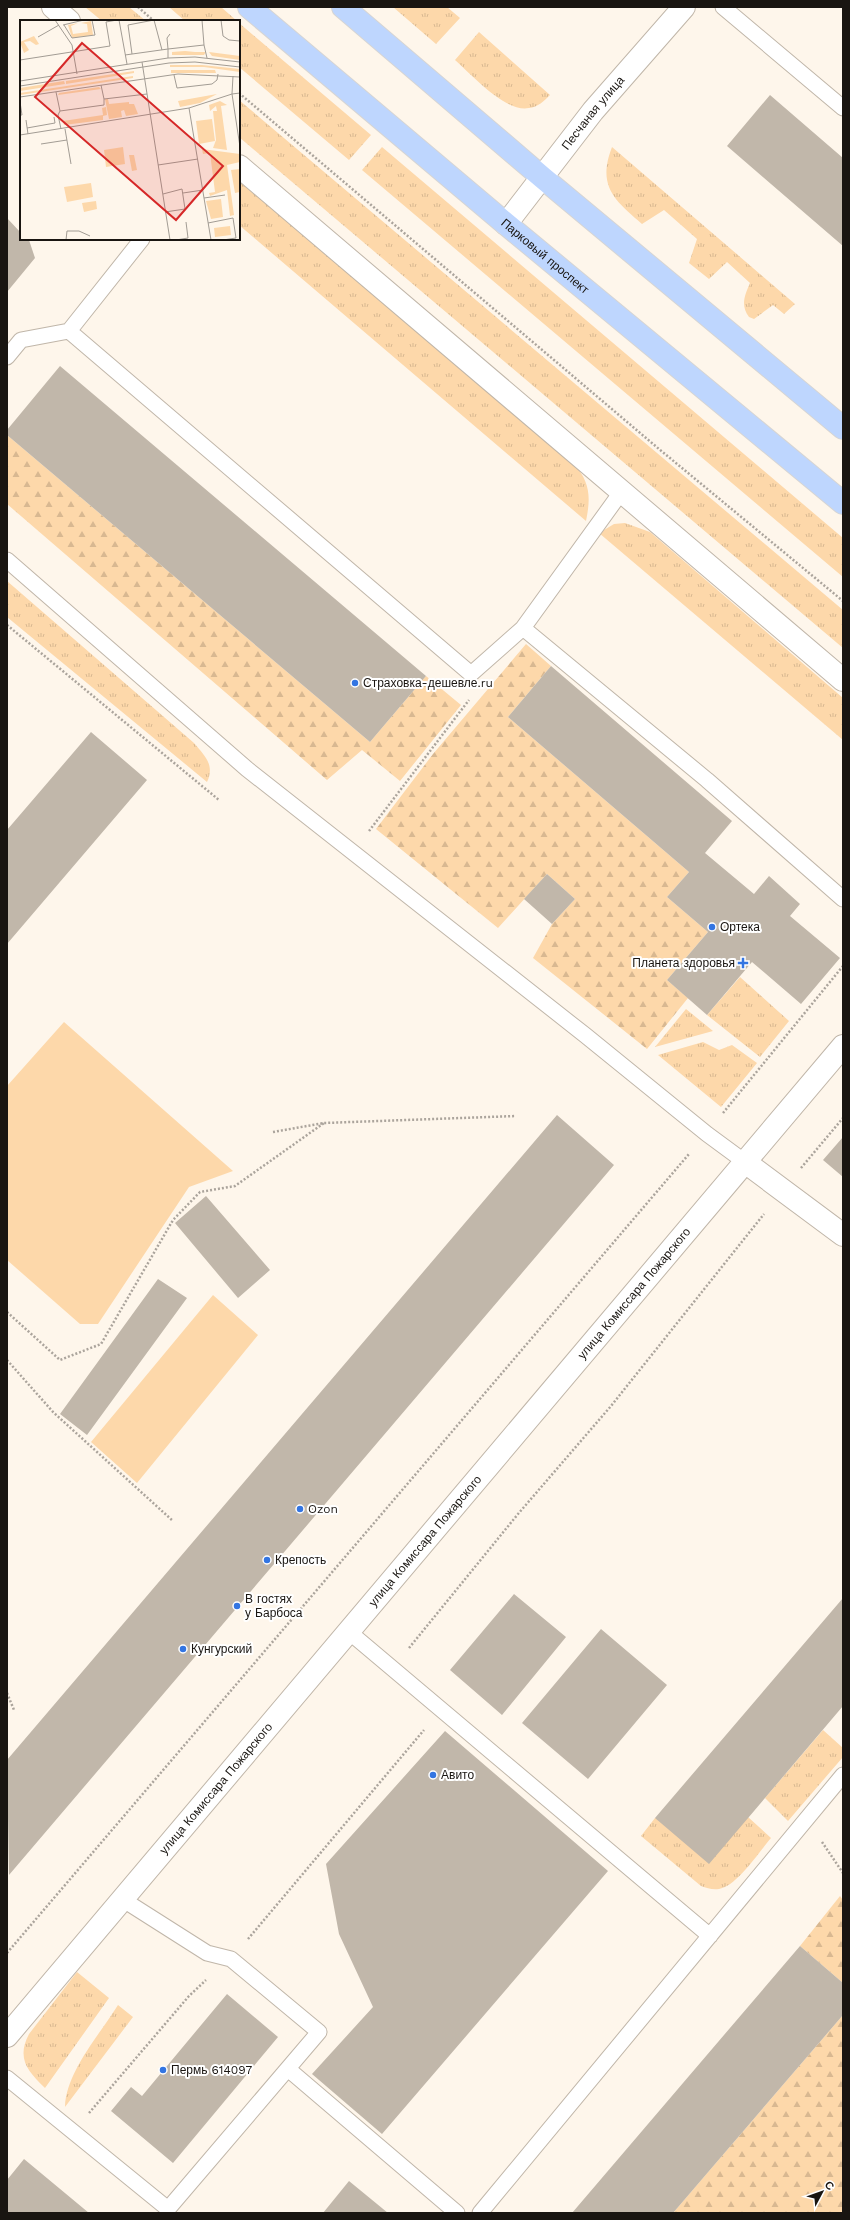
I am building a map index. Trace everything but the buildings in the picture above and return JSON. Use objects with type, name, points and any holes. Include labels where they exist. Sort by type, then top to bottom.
[{"type":"main road","name":"Парковый проспект","points":[[249,7],[506,224],[843,503]]},
{"type":"main road","points":[[343,7],[543,178],[843,428]]},
{"type":"street","points":[[53,7],[69,20]]},
{"type":"street","name":"Песчаная улица","points":[[506,224],[543,178],[593,111],[684,7]]},
{"type":"street","points":[[240,167],[622,490],[843,680]]},
{"type":"street","name":"улица Комиссара Пожарского","points":[[7,2036],[843,1046]]},
{"type":"street","points":[[745,1162],[843,1235]]},
{"type":"lane","points":[[723,7],[843,108]]},
{"type":"lane","points":[[7,357],[21,340],[69,331],[141,240]]},
{"type":"lane","points":[[69,331],[471,674],[523,628],[622,490]]},
{"type":"lane","points":[[7,560],[247,770],[585,1035],[706,1134],[745,1162]]},
{"type":"lane","points":[[523,628],[707,780],[843,899]]},
{"type":"lane","points":[[348,1631],[710,1936]]},
{"type":"lane","points":[[480,2213],[843,1775]]},
{"type":"lane","points":[[7,2078],[168,2209],[319,2032],[231,1959],[207,1953],[122,1899]]},
{"type":"lane","points":[[288,2069],[457,2213]]},
{"type":"path","points":[[138,7],[153,20]]},
{"type":"path","points":[[240,94],[659,449],[843,601]]},
{"type":"path","points":[[7,625],[219,800]]},
{"type":"path","points":[[352,853],[481,684],[471,674]]},
{"type":"path","points":[[7,1953],[706,1134],[843,966]]},
{"type":"path","points":[[273,1132],[324,1123],[516,1116]]},
{"type":"path","points":[[392,1669],[518,1514],[611,1406],[782,1190],[843,1118]]},
{"type":"path","points":[[7,1312],[60,1360],[101,1344],[173,1220],[200,1192],[235,1186],[324,1123]]},
{"type":"path","points":[[7,1360],[54,1412],[173,1521]]},
{"type":"path","points":[[7,1693],[14,1710]]},
{"type":"path","points":[[73,2132],[188,1996],[231,1959],[441,1710]]},
{"type":"path","points":[[808,1817],[824,1845],[843,1873]]},
{"type":"green space","points":[[85,7],[129,7],[145,20],[101,20]]},
{"type":"green space","points":[[169,7],[221,7],[236,20],[184,20]]},
{"type":"green space","points":[[393,7],[447,7],[460,18],[436,44]]},
{"type":"green space","points":[[240,24],[371,135],[349,160],[240,68]]},
{"type":"green space","points":[[479,32],[550,95],[538,105],[529,108],[520,108],[510,105],[490,92],[455,60]]},
{"type":"green space","points":[[240,101],[843,610],[843,648],[240,138]]},
{"type":"green space","points":[[382,147],[843,538],[843,577],[362,170]]},
{"type":"green space","points":[[612,147],[795,304],[784,314],[773,305],[754,319],[749,317],[746,313],[744,300],[750,283],[727,262],[709,279],[689,263],[697,239],[664,210],[642,224],[616,199],[611,191],[606,172]]},
{"type":"green space","points":[[240,183],[244,185],[574,464],[583,477],[588,490],[589,497],[586,521],[240,226]]},
{"type":"green space","points":[[7,435],[370,742],[426,676],[461,705],[400,781],[362,750],[327,780],[7,504]]},
{"type":"green space","points":[[625,523],[650,532],[843,698],[843,740],[599,533],[614,524]]},
{"type":"green space","points":[[7,581],[194,743],[208,761],[210,771],[207,782],[7,617]]},
{"type":"green space","points":[[526,644],[551,666],[508,717],[689,872],[667,897],[708,932],[667,980],[688,998],[647,1049],[533,958],[552,924],[575,899],[547,874],[498,928],[376,829],[433,754]]},
{"type":"green space","points":[[740,977],[789,1021],[760,1057],[707,1015]]},
{"type":"green space","points":[[686,1009],[713,1031],[655,1047]]},
{"type":"green space","points":[[64,1022],[233,1171],[189,1187],[98,1324],[80,1324],[7,1260],[7,1086]]},
{"type":"green space","points":[[703,1042],[719,1050],[732,1045],[757,1063],[721,1107],[658,1055]]},
{"type":"green space","points":[[213,1295],[258,1335],[137,1483],[91,1442]]},
{"type":"green space","points":[[823,1730],[843,1748],[843,1757],[788,1821],[765,1798]]},
{"type":"green space","points":[[748,1817],[771,1838],[733,1882],[726,1887],[719,1889],[701,1886],[641,1836],[655,1818]]},
{"type":"green space","points":[[840,1896],[843,1900],[843,1983],[800,1946]]},
{"type":"green space","points":[[77,1972],[109,1998],[45,2088],[29,2070],[26,2064],[24,2058],[25,2043],[29,2034]]},
{"type":"green space","points":[[118,2005],[133,2017],[65,2107],[71,2080],[77,2067]]},
{"type":"green space","points":[[843,2015],[843,2213],[673,2213]]},
{"type":"place","name":"Страховка-дешевле.ru","points":[[355,683]]},
{"type":"place","name":"Ортека","points":[[712,927]]},
{"type":"place","name":"Планета здоровья","points":[[743,963]]},
{"type":"place","name":"Ozon","points":[[300,1509]]},
{"type":"place","name":"Крепость","points":[[267,1560]]},
{"type":"place","name":"В гостях у Барбоса","points":[[237,1606]]},
{"type":"place","name":"Кунгурский","points":[[183,1649]]},
{"type":"place","name":"Авито","points":[[433,1775]]},
{"type":"place","name":"Пермь 614097","points":[[163,2070]]}]
